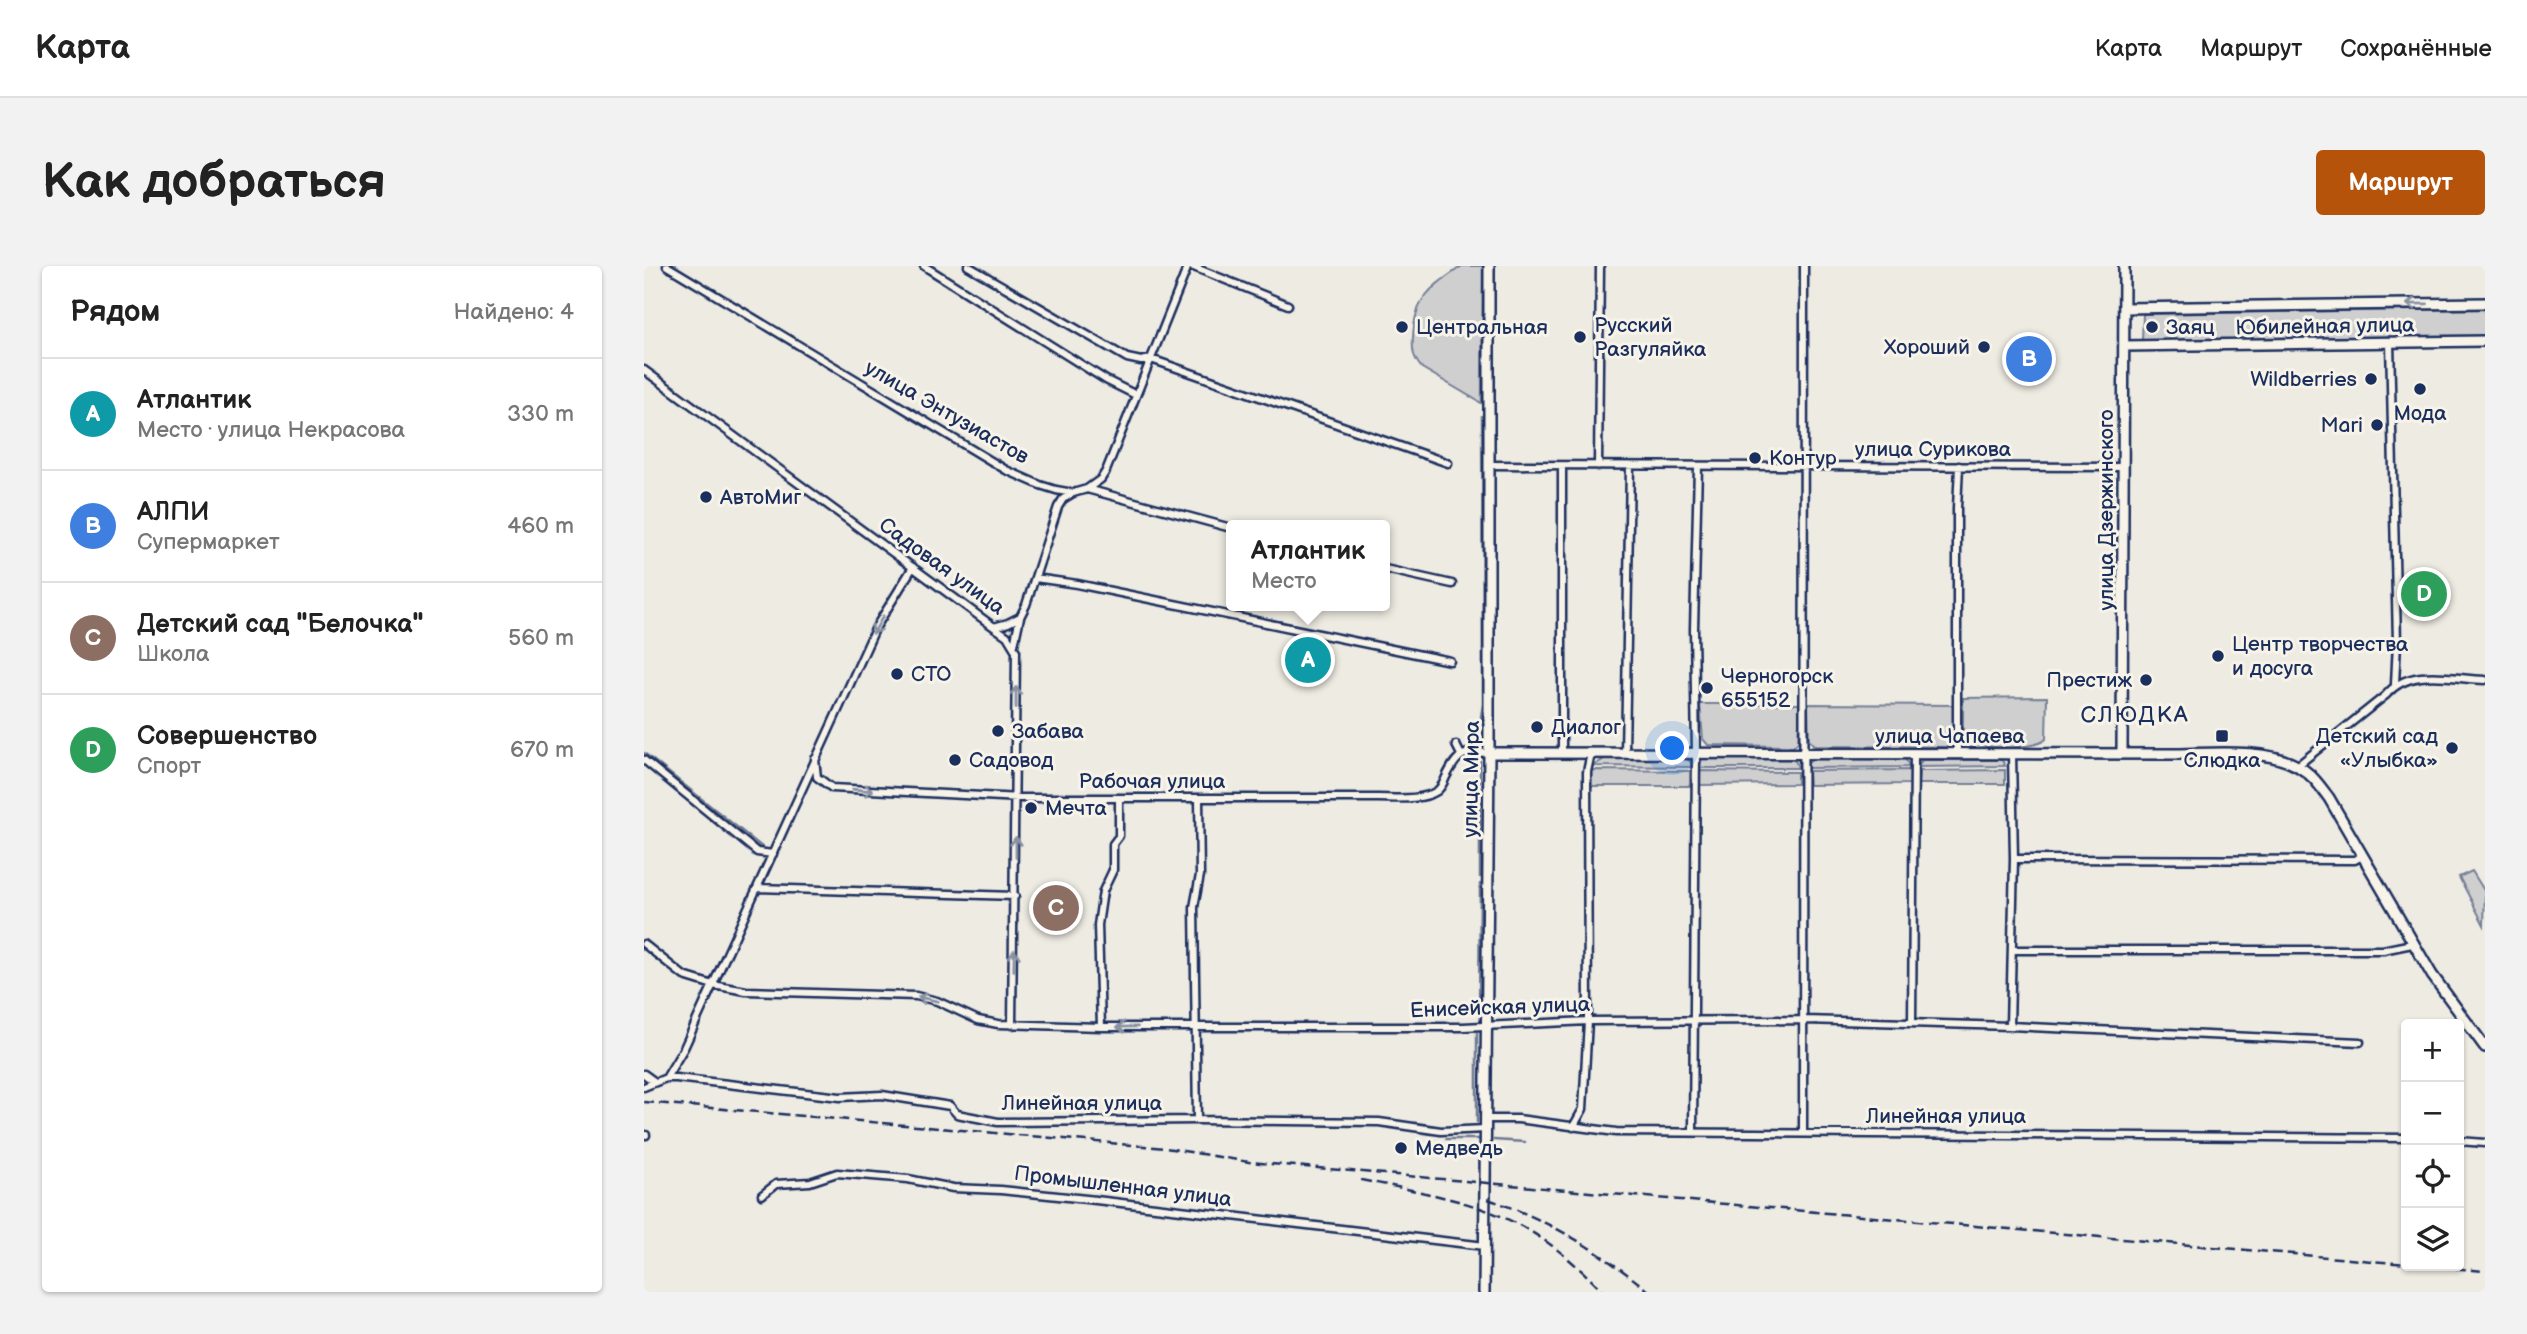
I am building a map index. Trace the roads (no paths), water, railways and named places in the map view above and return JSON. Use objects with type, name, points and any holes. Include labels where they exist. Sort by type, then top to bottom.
[{"type":"main road","name":"улица Мира","points":[[1484,1292],[1489,753],[1489,266]]},
{"type":"main road","name":"улица Дзержинского","points":[[2122,754],[2124,266]]},
{"type":"main road","name":"Юбилейная улица","points":[[2124,309],[2485,303]]},
{"type":"main road","name":"Юбилейная улица","points":[[2124,346],[2485,341]]},
{"type":"main road","name":"улица Чапаева","points":[[1489,753],[2257,755],[2297,766],[2310,775],[2323,790],[2413,944],[2485,1047]]},
{"type":"street","name":"улица Энтузиастов","points":[[667,266],[995,463],[1040,485],[1073,493],[1087,489]]},
{"type":"street","points":[[924,266],[1106,380],[1136,395]]},
{"type":"street","points":[[968,266],[1127,358],[1141,361],[1151,359],[1448,463]]},
{"type":"street","points":[[1087,489],[1101,479],[1106,471],[1189,266],[1288,305]]},
{"type":"street","points":[[1598,466],[1600,266]]},
{"type":"street","points":[[1803,1132],[1804,266]]},
{"type":"street","points":[[2390,342],[2397,642],[2395,684]]},
{"type":"street","name":"Садовая улица","points":[[644,370],[994,627],[1014,645],[1016,794],[1012,1025]]},
{"type":"street","name":"улица Сурикова","points":[[1489,465],[2124,467]]},
{"type":"street","points":[[1562,466],[1562,753]]},
{"type":"street","points":[[1625,753],[1630,466]]},
{"type":"street","points":[[1957,754],[1959,466]]},
{"type":"street","points":[[1693,1132],[1696,753],[1694,629],[1698,467]]},
{"type":"street","points":[[1087,489],[1226,527]]},
{"type":"street","points":[[1014,645],[1020,617],[1058,507],[1063,499],[1073,493]]},
{"type":"street","points":[[666,1078],[684,1048],[876,627],[913,567]]},
{"type":"street","points":[[1390,570],[1452,584]]},
{"type":"street","points":[[1035,578],[1077,584],[1450,661]]},
{"type":"street","points":[[994,627],[1008,624],[1020,617]]},
{"type":"street","points":[[2297,766],[2386,695],[2395,684],[2422,676],[2485,680]]},
{"type":"street","points":[[1456,745],[1461,755],[1470,752],[1489,753]]},
{"type":"street","points":[[1573,1128],[1583,1109],[1588,1021],[1587,772],[1591,753]]},
{"type":"street","points":[[1912,1023],[1914,754]]},
{"type":"street","points":[[2010,1026],[2014,859],[2012,754]]},
{"type":"street","name":"Рабочая улица","points":[[815,759],[817,777],[832,788],[1199,799],[1423,796],[1439,789],[1454,761],[1461,755]]},
{"type":"street","points":[[644,760],[757,852],[773,854]]},
{"type":"street","points":[[1101,1027],[1098,925],[1103,891],[1112,870],[1113,844],[1119,836],[1119,798]]},
{"type":"street","points":[[1197,1120],[1194,907],[1200,875],[1199,799]]},
{"type":"street","points":[[2014,859],[2355,860],[2362,856]]},
{"type":"street","points":[[757,888],[1015,896]]},
{"type":"street","name":"Енисейская улица","points":[[644,944],[684,976],[713,985],[746,991],[916,996],[937,1001],[992,1023],[1012,1025],[1486,1026],[1588,1021],[1805,1020],[2010,1026],[2360,1042]]},
{"type":"street","points":[[2012,950],[2383,950],[2413,944]]},
{"type":"street","points":[[644,1074],[655,1082]]},
{"type":"street","name":"Линейная улица","points":[[644,1087],[666,1078],[676,1078],[840,1097],[883,1095],[950,1106],[957,1114],[998,1122],[1379,1122],[1441,1131],[1518,1119],[1616,1132],[2401,1138]]},
{"type":"street","points":[[2464,1141],[2485,1143]]},
{"type":"street","name":"Промышленная улица","points":[[762,1195],[776,1184],[810,1182],[837,1173],[908,1179],[953,1188],[1096,1200],[1485,1246]]},
{"type":"waterway","points":[[1482,402],[1483,266]]},
{"type":"waterway","points":[[1477,742],[1483,704],[1482,416]]},
{"type":"waterway","points":[[644,753],[763,848]]},
{"type":"waterway","points":[[1480,761],[1480,877]]},
{"type":"waterway","points":[[1479,1013],[1480,884]]},
{"type":"waterway","points":[[1477,1033],[1477,1122]]},
{"type":"waterway","points":[[1446,1139],[1479,1139]]},
{"type":"waterway","points":[[1494,1140],[1525,1142]]},
{"type":"railway","points":[[644,1102],[1166,1148],[1249,1162],[2401,1264]]},
{"type":"railway","points":[[1361,1180],[1433,1195],[1493,1213],[1547,1242],[1575,1264],[1603,1292]]},
{"type":"railway","points":[[1488,1199],[1533,1217],[1573,1238],[1650,1292]]},
{"type":"railway","points":[[2464,1269],[2485,1271]]},
{"type":"place","name":"Центральная","points":[[1402,327]]},
{"type":"place","name":"Заяц","points":[[2152,327]]},
{"type":"place","name":"Русский Разгуляйка","points":[[1580,337]]},
{"type":"place","name":"Хороший","points":[[1984,347]]},
{"type":"place","name":"АЛПИ","points":[[2029,359]]},
{"type":"place","name":"Wildberries","points":[[2371,379]]},
{"type":"place","name":"Мода","points":[[2420,389]]},
{"type":"place","name":"Mari","points":[[2377,425]]},
{"type":"place","name":"Контур","points":[[1755,458]]},
{"type":"place","name":"АвтоМиг","points":[[706,497]]},
{"type":"place","name":"Совершенство","points":[[2424,594]]},
{"type":"place","name":"Центр творчества и досуга","points":[[2218,656]]},
{"type":"place","name":"Атлантик","points":[[1308,660]]},
{"type":"place","name":"СТО","points":[[897,674]]},
{"type":"place","name":"Престиж","points":[[2146,680]]},
{"type":"place","name":"Черногорск 655152","points":[[1707,688]]},
{"type":"place","name":"Диалог","points":[[1537,727]]},
{"type":"place","name":"Забава","points":[[998,731]]},
{"type":"place","name":"Слюдка","points":[[2222,736]]},
{"type":"place","name":"Детский сад «Улыбка»","points":[[2452,748]]},
{"type":"place","name":"Садовод","points":[[955,760]]},
{"type":"place","name":"Мечта","points":[[1031,808]]},
{"type":"place","name":"Детский сад \"Белочка\"","points":[[1056,908]]},
{"type":"place","name":"Медведь","points":[[1401,1148]]},
{"type":"district","name":"СЛЮДКА","points":[[2135,714]]}]
